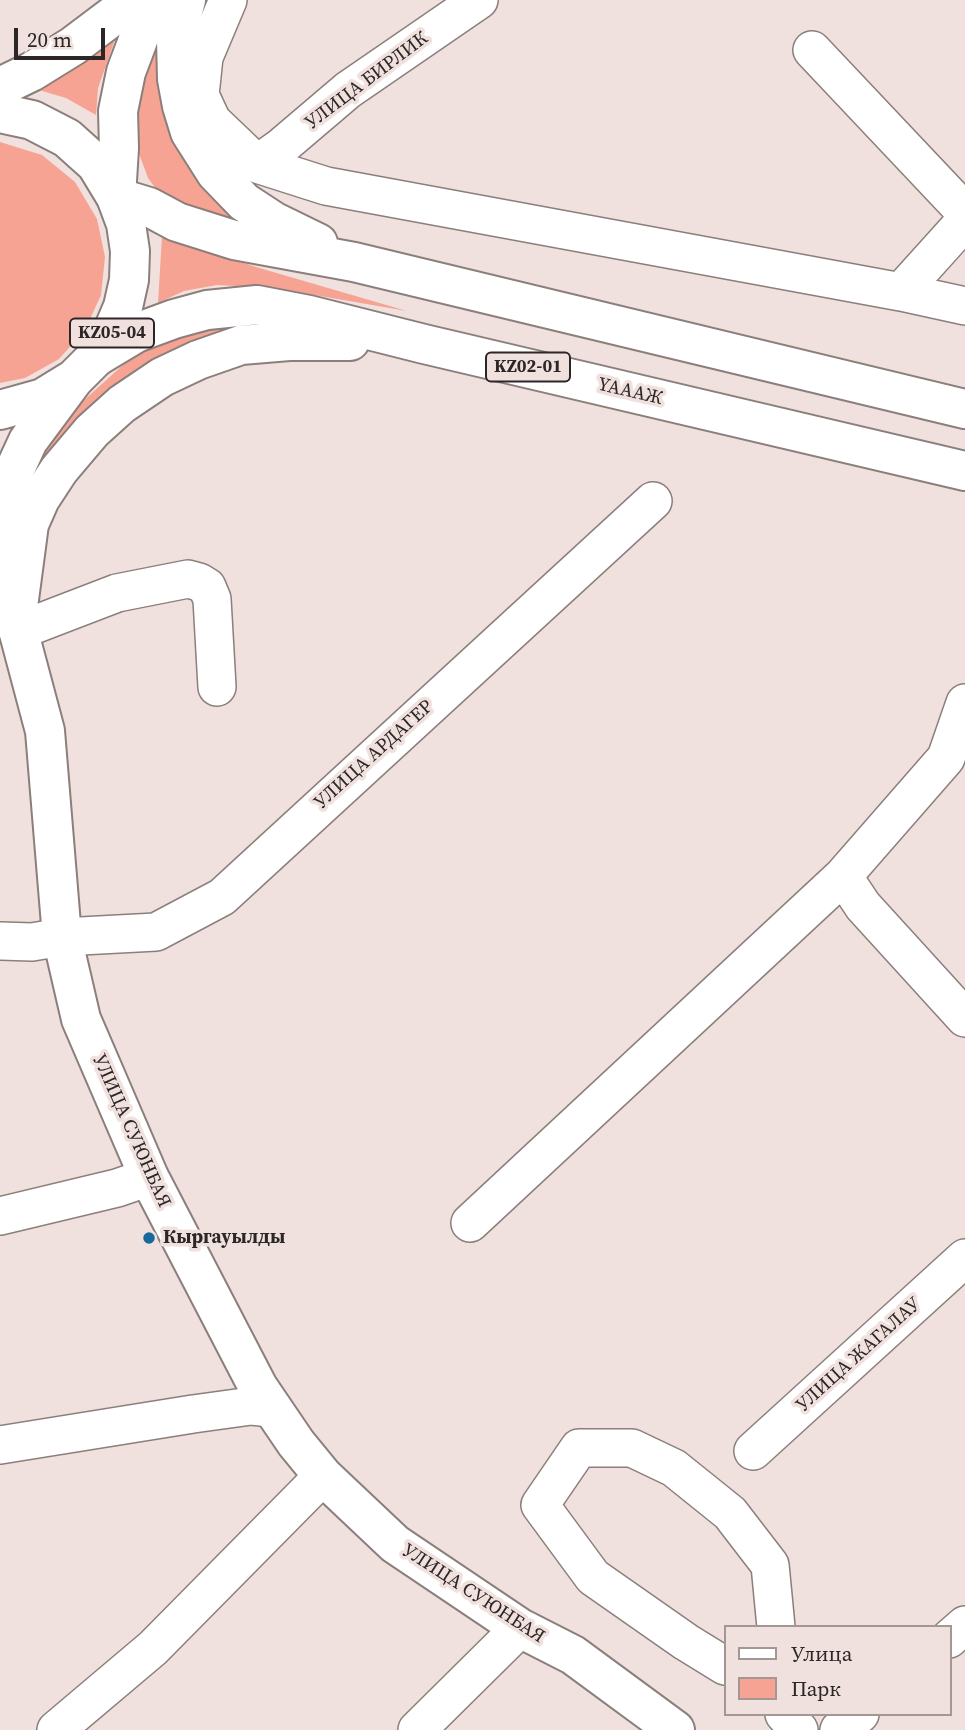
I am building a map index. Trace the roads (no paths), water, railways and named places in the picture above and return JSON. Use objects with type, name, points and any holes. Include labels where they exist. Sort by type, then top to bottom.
[{"type":"main road","points":[[186,0],[176,39],[177,79],[190,132],[203,155],[227,186],[244,202],[354,262]]},
{"type":"main road","name":"KZ05-04","points":[[0,88],[73,46],[136,3]]},
{"type":"main road","name":"KZ05-04","points":[[116,197],[118,111],[136,3]]},
{"type":"main road","name":"KZ05-04","points":[[0,113],[32,120],[67,138],[96,164],[116,197],[126,224],[130,251],[130,279],[123,307],[112,333],[85,368],[43,398],[0,410]]},
{"type":"main road","points":[[116,197],[149,207],[177,222],[234,240],[354,262],[965,409]]},
{"type":"main road","name":"ҮАААЖ","points":[[85,368],[136,333],[174,319],[206,310],[257,305],[309,315],[965,471]]},
{"type":"main road","points":[[12,617],[29,524],[40,499],[58,470],[92,431],[132,397],[162,377],[198,360],[241,345],[331,340],[424,344]]},
{"type":"main road","name":"УЛИЦА СУЮНБАЯ","points":[[85,368],[28,441],[7,494],[2,521],[12,617],[45,731],[62,937],[80,1019],[149,1177],[258,1387],[296,1443],[323,1476],[396,1544],[520,1628],[573,1655],[675,1730]]},
{"type":"main road","points":[[0,586],[12,617]]},
{"type":"street","points":[[228,0],[204,57],[200,95],[212,121],[257,164],[326,186],[965,306]]},
{"type":"street","name":"УЛИЦА БИРЛИК","points":[[257,164],[348,90],[479,0]]},
{"type":"street","points":[[812,50],[965,212]]},
{"type":"street","points":[[901,292],[965,221]]},
{"type":"street","name":"УЛИЦА АРДАГЕР","points":[[0,941],[32,942],[62,937],[156,933],[222,897],[653,501]]},
{"type":"street","points":[[12,617],[188,579],[199,582],[207,587],[212,599],[217,687]]},
{"type":"street","points":[[470,1223],[843,876],[946,758],[965,703]]},
{"type":"street","points":[[843,876],[863,906],[965,1018]]},
{"type":"street","points":[[0,1216],[117,1188],[149,1177]]},
{"type":"street","name":"УЛИЦА ЖАГАЛАУ","points":[[753,1451],[965,1258]]},
{"type":"street","points":[[0,1445],[251,1406],[272,1408]]},
{"type":"street","points":[[724,1665],[593,1577],[541,1505],[579,1448],[632,1448],[674,1468],[730,1513],[770,1565],[776,1625]]},
{"type":"street","points":[[56,1730],[153,1648],[323,1476]]},
{"type":"street","points":[[951,1637],[965,1625]]},
{"type":"street","points":[[416,1730],[520,1628]]},
{"type":"street","points":[[786,1716],[799,1730]]},
{"type":"street","points":[[839,1730],[857,1716]]},
{"type":"place","name":"Кыргауылды","points":[[149,1238]]}]
